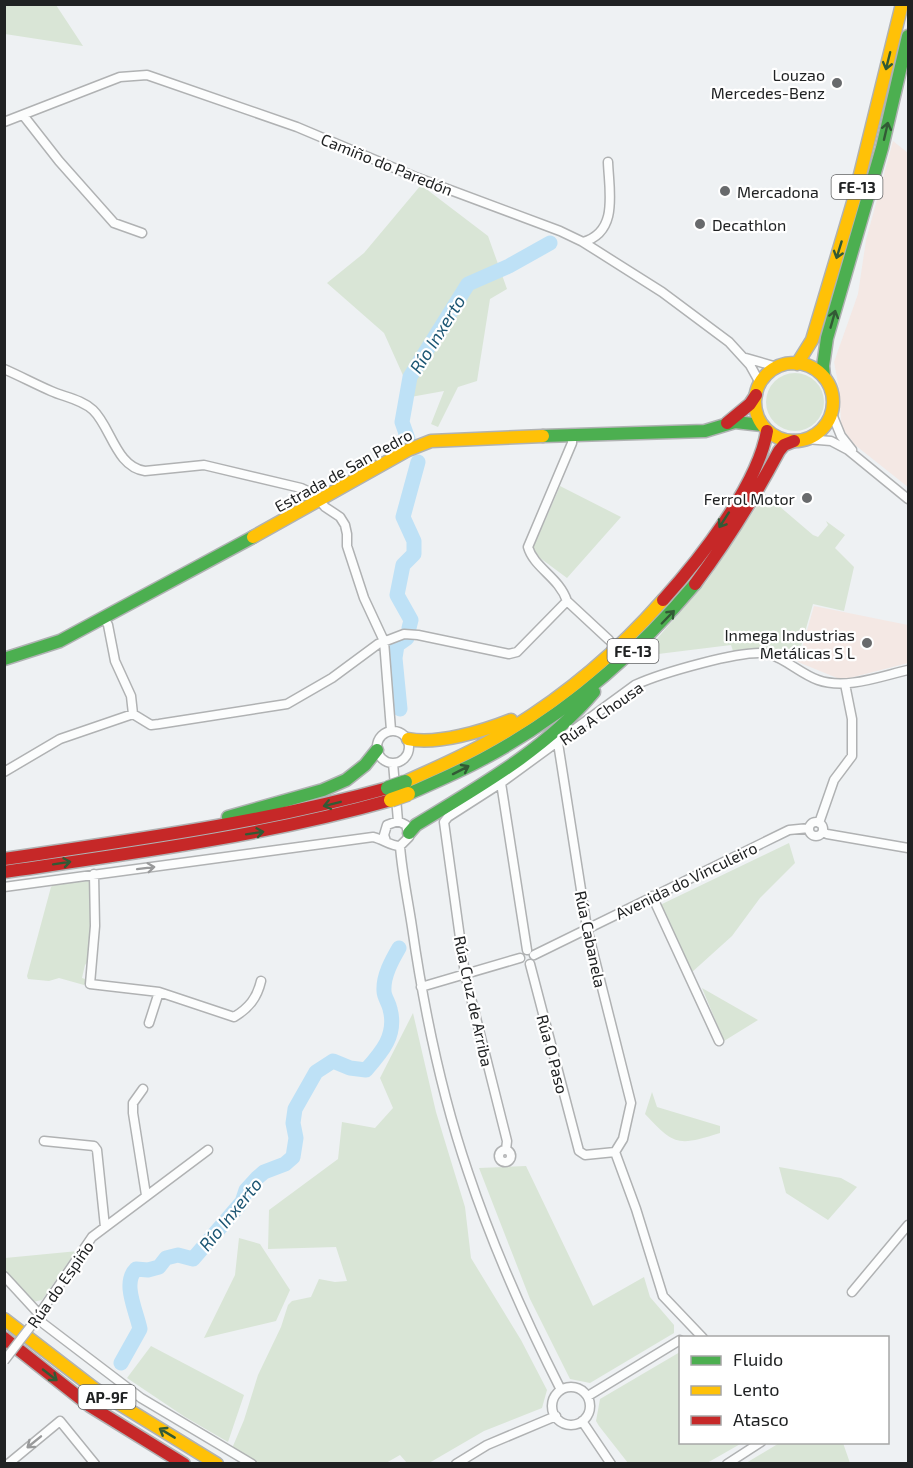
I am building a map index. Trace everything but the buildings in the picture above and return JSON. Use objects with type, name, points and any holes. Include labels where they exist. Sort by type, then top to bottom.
[{"type":"main road","name":"FE-13","points":[[797,364],[812,340],[851,210],[902,4]]},
{"type":"main road","name":"FE-13","points":[[4,872],[272,831],[340,816],[406,788],[456,773],[502,748],[537,727],[609,673],[646,640],[682,602],[746,512],[779,451],[784,445],[822,430],[831,414],[832,393],[824,376],[823,366],[827,338],[882,148],[909,36]]},
{"type":"main road","points":[[727,423],[750,404],[769,372],[777,367],[797,364],[808,366],[824,376]]},
{"type":"main road","name":"FE-13","points":[[406,788],[489,742],[571,687],[595,669],[672,592],[704,552],[761,458],[765,428],[755,405],[758,389]]},
{"type":"main road","points":[[727,423],[751,423],[765,428],[777,437],[800,440]]},
{"type":"main road","name":"Estrada de San Pedro","points":[[4,659],[60,641],[320,500],[394,457],[431,441],[572,434],[705,431],[727,423]]},
{"type":"main road","points":[[411,831],[416,825],[532,752],[564,725],[609,673]]},
{"type":"main road","points":[[408,739],[420,742],[493,727],[512,719],[543,699],[571,687]]},
{"type":"main road","points":[[153,836],[323,790],[346,780],[365,765],[377,750]]},
{"type":"main road","name":"FE-13","points":[[4,859],[268,819],[390,794]]},
{"type":"main road","name":"AP-9F","points":[[5,1319],[94,1389],[217,1464]]},
{"type":"main road","name":"AP-9F","points":[[4,1338],[90,1406],[184,1464]]},
{"type":"street","name":"Camiño do Paredón","points":[[4,122],[120,77],[147,75],[297,127],[418,178],[560,231],[583,242],[662,292],[729,342],[742,356]]},
{"type":"street","points":[[23,115],[59,161],[114,223],[142,232]]},
{"type":"street","points":[[583,242],[595,238],[609,219],[608,162]]},
{"type":"street","points":[[742,356],[777,367]]},
{"type":"street","points":[[742,356],[756,374],[758,389]]},
{"type":"street","points":[[4,369],[82,402],[93,410],[119,451],[137,470],[204,465],[301,488],[314,494],[325,507],[340,517],[345,525],[346,546],[364,598],[384,641],[391,730]]},
{"type":"street","points":[[831,414],[841,436],[858,458]]},
{"type":"street","points":[[572,434],[572,443],[528,547],[531,556],[553,577],[564,592],[567,601],[609,640]]},
{"type":"street","points":[[800,440],[831,441],[858,458],[909,499]]},
{"type":"street","points":[[104,618],[108,625],[115,661],[130,696],[133,714],[151,725],[287,705],[332,678],[384,641],[404,634],[509,654],[525,646],[567,601]]},
{"type":"street","name":"Rúa A Chousa","points":[[411,831],[446,819],[648,679],[747,654],[770,655],[819,680],[845,684],[909,670]]},
{"type":"street","points":[[819,823],[834,780],[852,756],[852,719],[845,684]]},
{"type":"street","points":[[4,772],[60,740],[133,714]]},
{"type":"street","points":[[391,730],[403,734],[408,739],[409,752],[405,758],[393,763],[381,757],[377,750],[380,737],[391,730]]},
{"type":"street","name":"Rúa Cabanela","points":[[558,743],[587,928],[631,1102],[625,1132],[615,1152]]},
{"type":"street","points":[[393,763],[398,821]]},
{"type":"street","points":[[501,783],[530,952],[534,960],[530,964],[524,963],[520,958]]},
{"type":"street","name":"Rúa Cruz de Arriba","points":[[446,819],[465,974],[507,1141],[506,1150]]},
{"type":"street","points":[[4,887],[373,837],[400,846],[406,841],[411,831],[398,821],[387,825],[386,841]]},
{"type":"street","points":[[819,823],[812,823],[809,833],[813,836],[823,832]]},
{"type":"street","points":[[819,823],[823,832]]},
{"type":"street","name":"Avenida do Vinculeiro","points":[[530,952],[587,928],[789,830],[809,828]]},
{"type":"street","points":[[823,832],[909,848]]},
{"type":"street","points":[[400,846],[421,987],[433,1046],[467,1171],[527,1322],[561,1390]]},
{"type":"street","points":[[94,874],[95,926],[90,984],[159,992],[234,1017],[246,1010],[258,994],[261,981]]},
{"type":"street","points":[[652,896],[719,1041]]},
{"type":"street","points":[[520,958],[521,953],[530,952]]},
{"type":"street","points":[[421,987],[520,958]]},
{"type":"street","name":"Rúa O Paso","points":[[530,964],[579,1151],[585,1155],[615,1152]]},
{"type":"street","points":[[149,1023],[159,992]]},
{"type":"street","points":[[143,1089],[133,1102],[133,1113],[146,1195]]},
{"type":"street","points":[[44,1142],[94,1146],[97,1150],[105,1227]]},
{"type":"street","name":"Rúa do Espiño","points":[[4,1361],[92,1237],[208,1150]]},
{"type":"street","points":[[615,1152],[636,1209],[663,1296],[699,1334]]},
{"type":"street","points":[[852,1292],[909,1225]]},
{"type":"street","points":[[4,1276],[36,1318],[141,1398],[252,1464]]},
{"type":"street","points":[[588,1396],[679,1341]]},
{"type":"street","points":[[579,1388],[588,1396],[590,1407],[582,1421],[568,1424],[556,1416],[553,1405],[561,1390],[579,1388]]},
{"type":"street","points":[[456,1464],[487,1445],[556,1416]]},
{"type":"street","points":[[11,1462],[60,1421],[95,1464]]},
{"type":"street","points":[[582,1421],[611,1464]]},
{"type":"street","points":[[727,1464],[759,1444]]},
{"type":"shaded area","points":[[893,141],[908,153],[908,487],[855,445],[841,427],[840,394],[834,362],[858,294],[866,240]]},
{"type":"shaded area","points":[[814,606],[908,625],[908,663],[842,680],[798,662]]},
{"type":"green space","points":[[5,4],[56,5],[83,46],[5,34]]},
{"type":"green space","points":[[421,185],[488,236],[507,289],[490,299],[477,381],[458,387],[438,427],[431,424],[444,391],[405,398],[406,382],[384,333],[327,283],[364,253]]},
{"type":"green space","points":[[795,373],[806,375],[819,386],[824,402],[822,413],[811,426],[795,431],[784,429],[771,418],[766,402],[768,391],[779,378]]},
{"type":"green space","points":[[560,486],[621,517],[567,578],[540,558],[533,548]]},
{"type":"green space","points":[[765,494],[813,535],[818,537],[828,525],[826,521],[845,535],[835,548],[854,567],[844,611],[813,604],[797,660],[768,648],[733,651],[731,645],[642,656],[707,581]]},
{"type":"green space","points":[[789,843],[795,863],[760,898],[732,936],[691,973],[660,905]]},
{"type":"green space","points":[[87,879],[91,884],[91,958],[85,965],[82,978],[88,980],[84,985],[59,978],[49,981],[28,979],[51,887],[54,884]]},
{"type":"green space","points":[[702,988],[758,1020],[724,1041]]},
{"type":"green space","points":[[413,1013],[436,1112],[465,1207],[471,1258],[521,1340],[547,1390],[542,1408],[484,1431],[429,1463],[407,1463],[400,1455],[386,1463],[258,1463],[234,1449],[233,1446],[258,1375],[281,1327],[288,1305],[292,1301],[311,1297],[319,1279],[335,1282],[347,1281],[336,1247],[268,1249],[269,1210],[338,1159],[342,1122],[375,1128],[393,1108],[380,1078]]},
{"type":"green space","points":[[652,1092],[657,1107],[720,1126],[720,1133],[686,1141],[671,1138],[645,1114]]},
{"type":"green space","points":[[526,1166],[593,1306],[644,1277],[650,1297],[674,1325],[674,1333],[590,1383],[570,1379],[530,1299],[479,1168]]},
{"type":"green space","points":[[779,1167],[841,1178],[857,1187],[828,1220],[786,1193]]},
{"type":"green space","points":[[239,1238],[260,1244],[290,1290],[276,1321],[204,1338],[235,1275]]},
{"type":"green space","points":[[78,1251],[42,1300],[33,1302],[5,1271],[5,1258]]},
{"type":"green space","points":[[151,1346],[244,1395],[228,1442],[185,1417],[127,1378]]},
{"type":"green space","points":[[679,1353],[679,1444],[740,1444],[707,1463],[628,1463],[596,1421],[600,1399]]},
{"type":"green space","points":[[778,1444],[843,1444],[850,1463],[746,1463]]},
{"type":"waterway","name":"Río Inxerto","points":[[408,439],[402,422],[410,377],[468,284],[509,266],[550,243]]},
{"type":"waterway","name":"Río Inxerto","points":[[409,628],[411,620],[397,595],[403,565],[414,554],[414,541],[403,517],[418,462]]},
{"type":"waterway","name":"Río Inxerto","points":[[400,709],[395,658],[397,645],[407,638]]},
{"type":"waterway","name":"Río Inxerto","points":[[121,1363],[140,1329],[130,1289],[132,1275],[136,1269],[148,1270],[159,1267],[166,1258],[178,1255],[193,1259],[242,1202],[246,1190],[257,1178],[264,1172],[285,1164],[293,1157],[296,1138],[293,1123],[295,1109],[316,1072],[333,1061],[350,1068],[366,1070],[387,1043],[392,1018],[384,993],[384,985],[386,974],[399,948]]},
{"type":"traffic: fast","points":[[824,376],[827,338],[882,148],[908,36]]},
{"type":"traffic: fast","points":[[543,436],[705,431],[735,422],[762,425]]},
{"type":"traffic: fast","points":[[4,659],[60,641],[253,537]]},
{"type":"traffic: fast","points":[[408,794],[483,759],[571,703],[624,659],[695,584]]},
{"type":"traffic: fast","points":[[409,833],[416,825],[511,766],[555,732],[594,692]]},
{"type":"traffic: fast","points":[[228,817],[323,790],[346,780],[365,765],[377,750]]},
{"type":"traffic: fast","points":[[388,788],[405,782]]},
{"type":"traffic: slow","points":[[797,364],[812,340],[854,199],[902,4]]},
{"type":"traffic: slow","points":[[794,363],[809,366],[826,380],[833,402],[830,417],[816,434],[794,441],[779,438],[762,424],[755,402],[758,387],[772,370],[794,363]]},
{"type":"traffic: slow","points":[[253,537],[408,450],[431,441],[543,436]]},
{"type":"traffic: slow","points":[[405,782],[458,758],[513,728],[560,696],[624,641],[663,600]]},
{"type":"traffic: slow","points":[[408,739],[446,739],[511,720]]},
{"type":"traffic: slow","points":[[391,800],[408,794]]},
{"type":"traffic: slow","points":[[4,1319],[95,1389],[217,1464]]},
{"type":"traffic: jam","points":[[727,423],[750,404],[756,395]]},
{"type":"traffic: jam","points":[[663,600],[694,564],[726,520],[752,474],[767,431]]},
{"type":"traffic: jam","points":[[695,584],[740,519],[779,451],[784,445],[794,441]]},
{"type":"traffic: jam","points":[[4,859],[245,821],[388,788]]},
{"type":"traffic: jam","points":[[4,872],[247,834],[391,800]]},
{"type":"traffic: jam","points":[[4,1338],[90,1406],[184,1464]]},
{"type":"place","name":"Louzao Mercedes-Benz","points":[[837,83]]},
{"type":"place","name":"Mercadona","points":[[725,191]]},
{"type":"place","name":"Decathlon","points":[[700,224]]},
{"type":"place","name":"Ferrol Motor","points":[[807,498]]},
{"type":"place","name":"Inmega Industrias Metálicas S L","points":[[867,643]]}]
